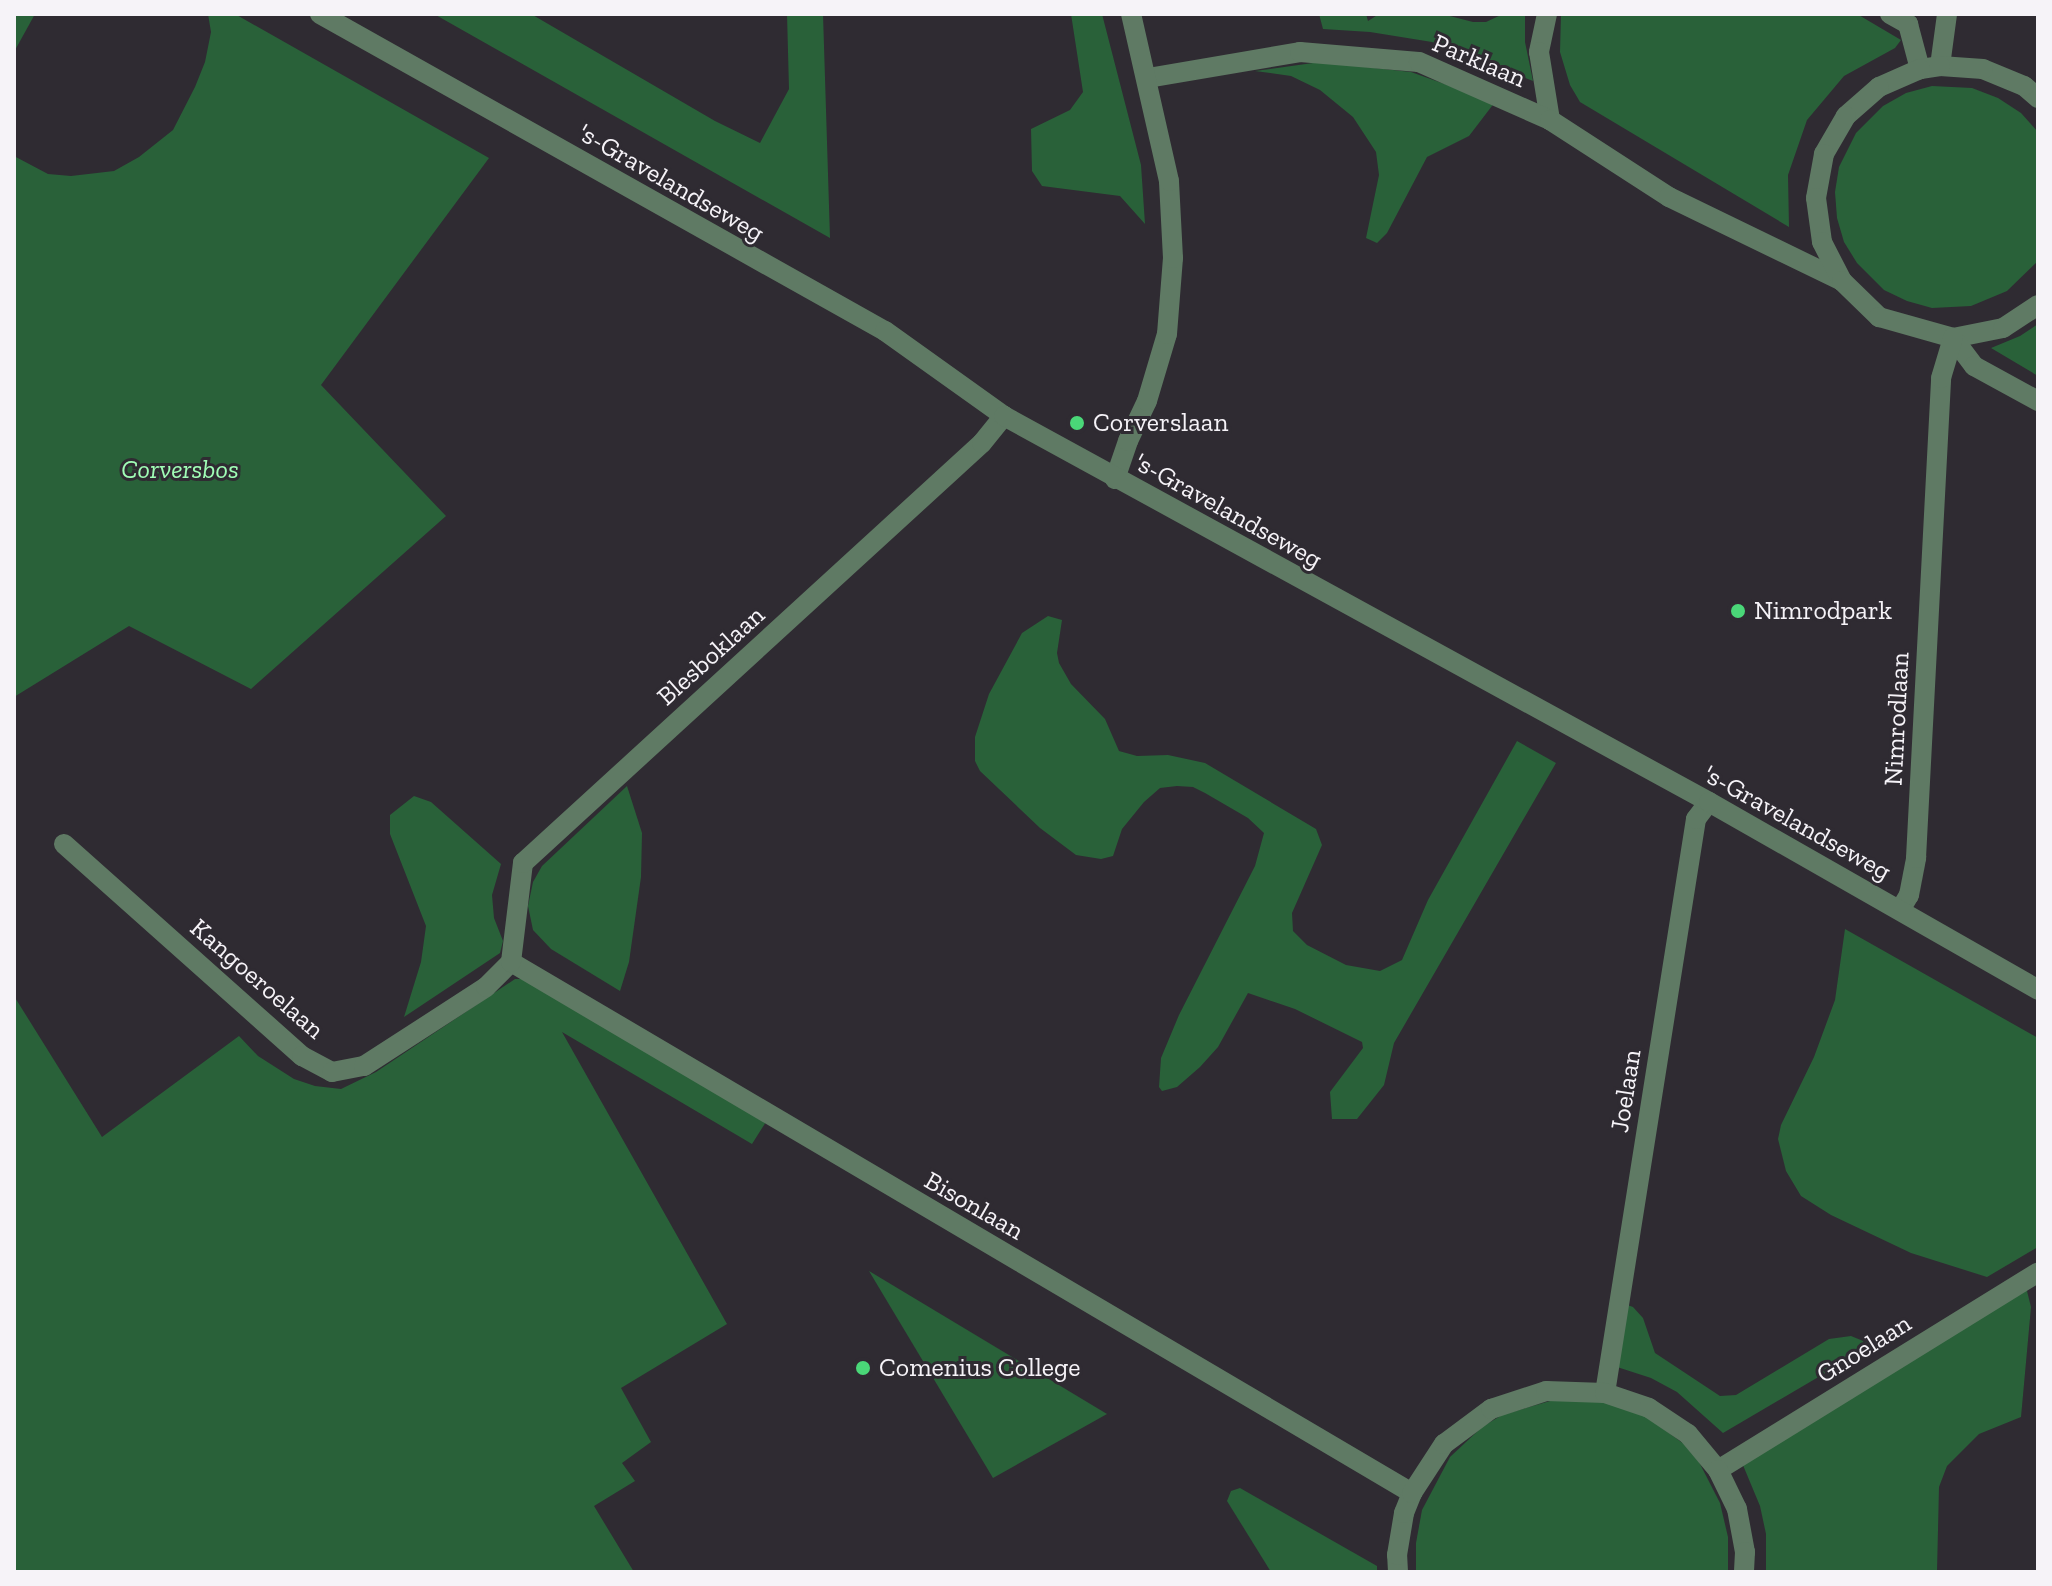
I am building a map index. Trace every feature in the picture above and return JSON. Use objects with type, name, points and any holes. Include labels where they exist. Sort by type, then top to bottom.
[{"type":"street","name":"'s-Gravelandseweg","points":[[320,14],[885,331],[1004,416],[1709,802],[2038,990]]},
{"type":"street","points":[[1115,479],[1147,401],[1167,334],[1173,258],[1169,181],[1131,14]]},
{"type":"street","name":"Parklaan","points":[[1547,14],[1539,52],[1550,120]]},
{"type":"street","points":[[1890,14],[1908,24],[1930,68]]},
{"type":"street","points":[[1930,68],[1947,14]]},
{"type":"street","name":"Parklaan","points":[[1148,78],[1300,52],[1419,62],[1550,120],[1669,197],[1842,281]]},
{"type":"street","points":[[2038,98],[2024,86],[1983,69],[1930,68],[1879,87],[1846,116],[1824,154],[1816,198],[1822,242],[1842,281],[1879,317],[1953,338],[2003,328],[2038,305]]},
{"type":"street","points":[[1953,338],[1974,366],[2038,401]]},
{"type":"street","name":"Nimrodlaan","points":[[1900,910],[1909,895],[1916,858],[1941,378],[1953,338]]},
{"type":"street","name":"Blesboklaan","points":[[511,962],[523,863],[982,443],[1004,416]]},
{"type":"street","name":"Joelaan","points":[[1605,1393],[1696,819],[1709,802]]},
{"type":"street","name":"Kangoeroelaan","points":[[64,844],[302,1056],[332,1072],[364,1066],[486,987],[511,962]]},
{"type":"street","name":"Bisonlaan","points":[[511,962],[1412,1493]]},
{"type":"street","name":"Gnoelaan","points":[[1718,1470],[2038,1272]]},
{"type":"street","points":[[1398,1572],[1399,1533],[1412,1493],[1444,1444],[1491,1409],[1546,1391],[1605,1393],[1649,1408],[1688,1434],[1718,1470],[1737,1509],[1745,1552],[1744,1572]]},
{"type":"green space","points":[[14,14],[35,14],[14,52]]},
{"type":"green space","name":"Corversbos","points":[[208,14],[235,14],[489,158],[321,385],[446,516],[251,689],[129,626],[14,697],[14,156],[48,174],[71,176],[114,171],[139,157],[173,130],[195,87],[205,62],[211,32]]},
{"type":"green space","points":[[434,14],[531,14],[715,121],[760,143],[789,89],[787,14],[823,14],[830,238]]},
{"type":"green space","points":[[1071,14],[1102,14],[1141,165],[1145,224],[1120,196],[1042,186],[1032,171],[1031,129],[1070,110],[1083,92]]},
{"type":"green space","points":[[1319,14],[1366,14],[1368,21],[1379,14],[1442,14],[1486,22],[1503,14],[1525,14],[1525,42],[1533,81],[1432,42],[1370,32],[1323,29]]},
{"type":"green space","points":[[1561,14],[1857,14],[1901,40],[1895,48],[1844,76],[1807,120],[1788,175],[1789,227],[1580,102],[1570,85],[1560,52]]},
{"type":"green space","points":[[1320,62],[1411,72],[1495,102],[1469,136],[1427,157],[1387,233],[1377,243],[1366,238],[1379,175],[1376,152],[1353,117],[1320,90],[1291,76],[1255,71]]},
{"type":"green space","points":[[1932,86],[1972,88],[1998,98],[2021,113],[2038,132],[2038,261],[2007,291],[1971,306],[1932,308],[1884,290],[1857,263],[1844,242],[1837,218],[1835,192],[1839,167],[1856,133],[1883,106],[1906,93]]},
{"type":"green space","points":[[2038,324],[2038,376],[1991,348],[2020,336]]},
{"type":"green space","points":[[1048,616],[1062,620],[1057,653],[1059,663],[1071,684],[1105,719],[1119,751],[1137,756],[1168,755],[1205,763],[1316,829],[1322,845],[1292,913],[1293,931],[1307,945],[1346,965],[1380,971],[1402,960],[1428,900],[1517,741],[1556,763],[1394,1043],[1384,1085],[1357,1119],[1332,1119],[1330,1092],[1363,1048],[1362,1042],[1295,1009],[1248,993],[1218,1047],[1200,1067],[1177,1087],[1162,1091],[1159,1087],[1161,1058],[1179,1015],[1255,866],[1264,833],[1248,818],[1205,793],[1193,787],[1177,786],[1160,788],[1144,802],[1122,829],[1113,856],[1101,859],[1076,855],[1040,828],[980,771],[975,761],[975,737],[989,694],[1022,633]]},
{"type":"green space","points":[[627,786],[642,833],[641,877],[629,962],[620,991],[551,949],[533,930],[528,906],[533,882],[542,866]]},
{"type":"green space","points":[[414,796],[431,802],[501,864],[492,895],[494,918],[503,941],[500,953],[404,1017],[421,962],[426,926],[390,834],[390,815]]},
{"type":"green space","points":[[1845,929],[2038,1038],[2038,1247],[1987,1277],[1911,1253],[1831,1215],[1801,1196],[1786,1171],[1778,1139],[1781,1125],[1814,1057],[1835,1000]]},
{"type":"green space","points":[[515,979],[533,979],[771,1114],[752,1144],[562,1032],[727,1324],[621,1388],[651,1442],[622,1463],[635,1481],[594,1506],[634,1572],[14,1572],[14,996],[102,1137],[239,1036],[258,1056],[294,1079],[315,1086],[341,1089],[376,1072]]},
{"type":"green space","points":[[869,1271],[1107,1414],[993,1478]]},
{"type":"green space","points":[[2026,1287],[2031,1307],[2021,1417],[1979,1434],[1947,1466],[1939,1487],[1937,1572],[1766,1572],[1766,1534],[1760,1506],[1740,1458]]},
{"type":"green space","points":[[1622,1303],[1633,1307],[1643,1318],[1655,1353],[1720,1396],[1736,1395],[1829,1339],[1851,1336],[1873,1345],[1723,1433],[1677,1392],[1651,1378],[1614,1366]]},
{"type":"green space","points":[[1557,1399],[1602,1401],[1647,1417],[1684,1444],[1699,1462],[1720,1503],[1728,1537],[1728,1572],[1416,1572],[1416,1543],[1422,1510],[1450,1457],[1482,1427],[1502,1415]]},
{"type":"green space","points":[[1240,1488],[1377,1566],[1377,1572],[1271,1572],[1227,1501],[1231,1491]]},
{"type":"place","name":"Corverslaan","points":[[1077,423]]},
{"type":"place","name":"Nimrodpark","points":[[1738,611]]},
{"type":"place","name":"Comenius College","points":[[863,1368]]}]
